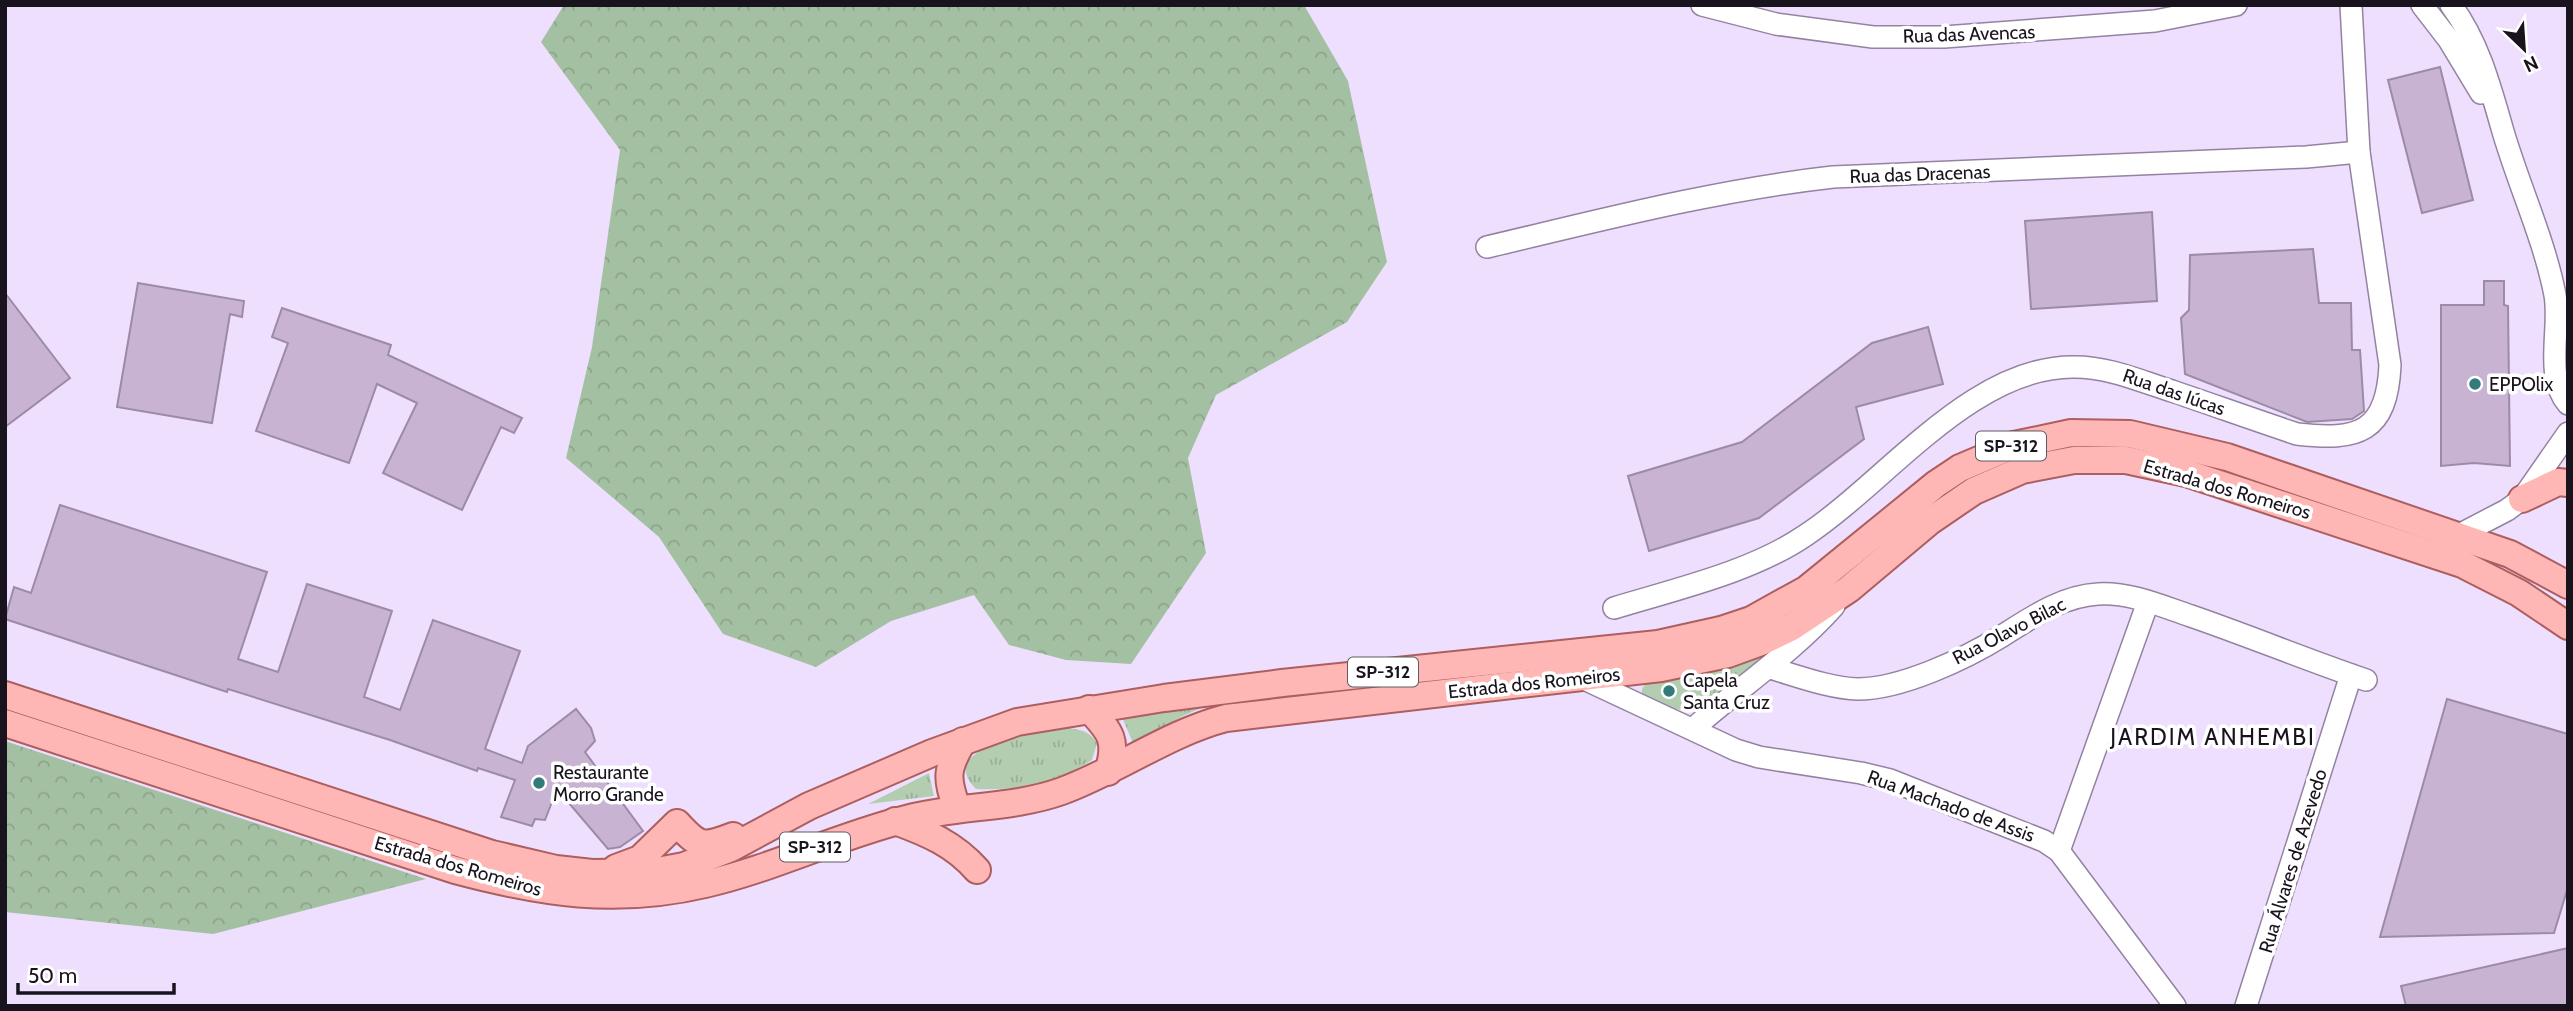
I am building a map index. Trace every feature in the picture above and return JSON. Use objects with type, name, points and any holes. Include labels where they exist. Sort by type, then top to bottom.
[{"type":"main road","name":"Estrada dos Romeiros","points":[[5,695],[492,854],[556,869],[592,873],[652,872],[684,866],[731,848],[809,806],[963,741],[1017,722],[1089,709],[1282,682],[1658,644],[1721,631],[1751,620],[1807,589],[1921,496],[1961,468],[2014,445],[2071,433],[2130,434],[2193,448],[2297,479],[2510,554],[2568,588]]},
{"type":"main road","name":"Estrada dos Romeiros","points":[[5,723],[455,870],[520,887],[556,893],[623,896],[656,894],[695,887],[895,821],[957,808],[1042,797],[1108,772],[1181,734],[1226,718],[1672,667],[1728,654],[1792,627],[1849,589],[1930,521],[1974,491],[2022,470],[2074,460],[2126,460],[2186,473],[2462,564],[2519,593],[2568,626]]},
{"type":"main road","points":[[2522,499],[2558,482],[2568,483]]},
{"type":"main road","points":[[2462,564],[2537,590],[2550,592],[2568,588]]},
{"type":"main road","points":[[1089,709],[1107,729],[1113,742],[1114,755],[1108,772]]},
{"type":"main road","points":[[957,808],[948,775],[963,741]]},
{"type":"main road","points":[[592,873],[640,859],[677,822],[693,840],[713,843],[809,806]]},
{"type":"main road","points":[[895,821],[945,841],[977,870]]},
{"type":"street","name":"Rua das Avencas","points":[[1702,5],[1776,24],[1873,37],[2027,32],[2155,21],[2236,5]]},
{"type":"street","name":"Rua das Iúcas","points":[[1614,608],[1741,569],[1806,536],[1972,400],[2035,370],[2074,367],[2108,370],[2297,434],[2328,438],[2352,435],[2371,423],[2385,406],[2389,389],[2389,365],[2359,152],[2351,5]]},
{"type":"street","points":[[2422,5],[2449,40],[2501,127]]},
{"type":"street","points":[[2451,5],[2476,51],[2498,108],[2501,127],[2531,211],[2553,285],[2556,302],[2557,378],[2561,396],[2568,404]]},
{"type":"street","name":"Rua das Dracenas","points":[[1487,247],[1643,210],[1780,183],[1833,177],[2306,157],[2359,152]]},
{"type":"street","points":[[2459,535],[2507,510],[2522,499],[2568,433]]},
{"type":"street","points":[[1694,729],[1815,628],[1849,589]]},
{"type":"street","name":"Rua Olavo Bilac","points":[[1770,668],[1838,687],[1876,688],[1914,678],[1962,657],[2059,603],[2078,596],[2120,594],[2263,640],[2358,677]]},
{"type":"street","points":[[2059,851],[2148,602]]},
{"type":"street","name":"Rua Álvares de Azevedo","points":[[2246,1006],[2358,677]]},
{"type":"street","name":"Rua Machado de Assis","points":[[1582,678],[1736,750],[1759,757],[1890,780],[2024,832],[2059,851],[2175,1006]]},
{"type":"green space","points":[[564,5],[1304,5],[1348,81],[1387,262],[1347,322],[1216,395],[1188,458],[1206,553],[1131,664],[1066,660],[1009,645],[974,595],[891,621],[816,667],[723,634],[659,537],[566,458],[592,347],[620,150],[541,42]]},
{"type":"green space","points":[[1796,641],[1707,706],[1681,710],[1657,703],[1642,693],[1647,682],[1723,667]]},
{"type":"green space","points":[[1212,703],[1133,743],[1121,715]]},
{"type":"green space","points":[[1068,728],[1085,732],[1097,743],[1092,760],[1065,775],[1022,787],[976,789],[966,774],[968,762],[979,752],[996,744],[1016,737]]},
{"type":"green space","points":[[5,741],[426,879],[213,934],[5,912]]},
{"type":"green space","points":[[929,773],[934,796],[868,804]]},
{"type":"building","points":[[2440,67],[2473,200],[2422,213],[2388,80]]},
{"type":"building","points":[[2152,212],[2157,301],[2031,309],[2025,221]]},
{"type":"building","points":[[2313,249],[2319,303],[2351,303],[2352,350],[2360,350],[2364,411],[2352,419],[2307,422],[2185,374],[2181,318],[2189,310],[2190,255]]},
{"type":"building","name":"EPPOlix","points":[[2484,281],[2504,281],[2504,305],[2508,306],[2510,466],[2474,463],[2441,466],[2441,305],[2484,305]]},
{"type":"building","points":[[138,283],[244,301],[242,317],[230,314],[212,423],[117,407]]},
{"type":"building","points":[[5,293],[70,378],[5,427]]},
{"type":"building","points":[[282,308],[391,345],[388,355],[522,418],[514,433],[501,427],[462,510],[383,473],[417,403],[377,384],[349,463],[256,431],[288,343],[272,337]]},
{"type":"building","points":[[1928,327],[1943,384],[1856,407],[1864,439],[1759,518],[1649,551],[1628,476],[1742,442],[1872,343]]},
{"type":"building","points":[[60,505],[267,572],[238,659],[278,672],[307,584],[392,611],[364,697],[400,710],[433,620],[520,651],[485,749],[522,763],[528,746],[576,709],[591,728],[595,741],[585,752],[643,831],[620,847],[608,849],[557,789],[545,820],[535,819],[532,826],[501,817],[515,780],[478,768],[477,771],[390,740],[228,689],[227,692],[5,619],[14,587],[31,593]]},
{"type":"building","points":[[2447,699],[2568,734],[2568,887],[2554,933],[2380,937]]},
{"type":"building","points":[[2568,948],[2568,1006],[2406,1006],[2401,986]]},
{"type":"place","name":"EPPOlix","points":[[2475,384]]},
{"type":"place","name":"Capela Santa Cruz","points":[[1669,691]]},
{"type":"place","name":"Restaurante Morro Grande","points":[[539,783]]},
{"type":"district","name":"JARDIM ANHEMBI","points":[[2213,737]]}]
